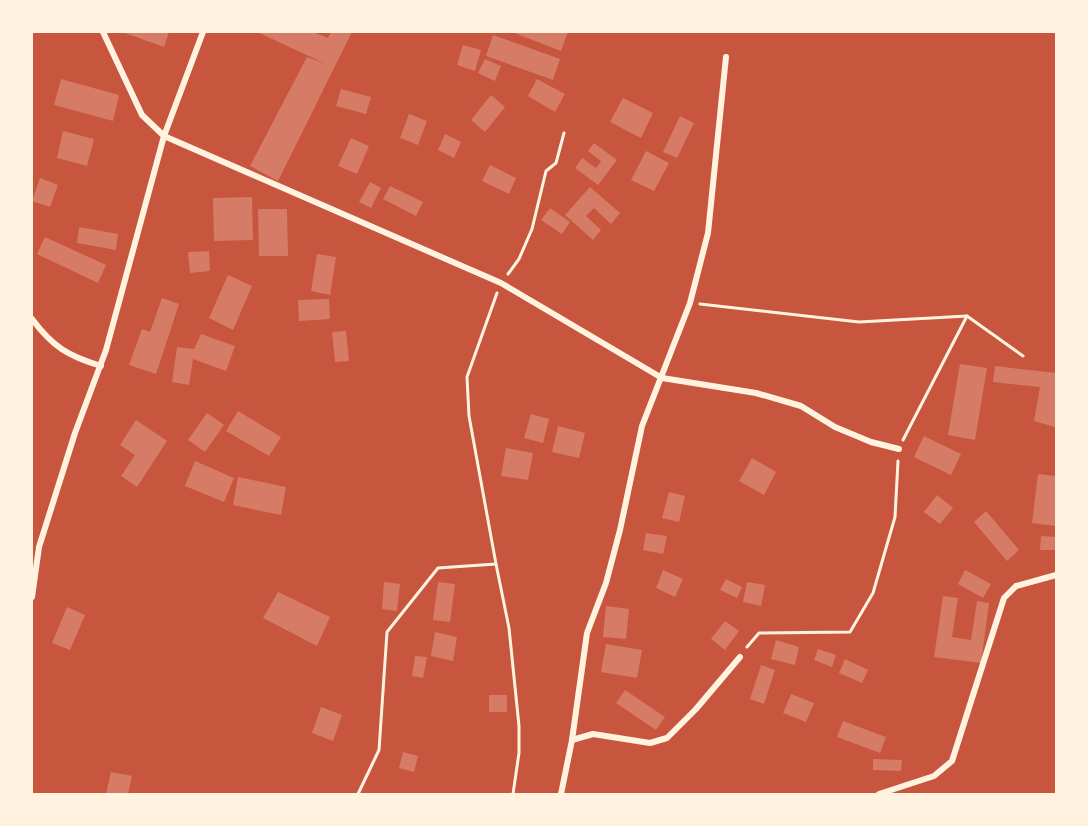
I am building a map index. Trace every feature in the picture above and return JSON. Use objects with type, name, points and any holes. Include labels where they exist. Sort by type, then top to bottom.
[{"type":"street","points":[[103,32],[142,115],[164,136],[501,283],[662,378],[756,393],[801,406],[835,427],[871,442],[899,449]]},
{"type":"street","points":[[32,597],[39,547],[75,433],[101,366],[164,136],[203,32]]},
{"type":"street","points":[[561,795],[572,740],[587,633],[606,583],[620,530],[642,426],[690,303],[708,233],[726,57]]},
{"type":"street","points":[[32,319],[46,338],[71,357],[101,366]]},
{"type":"street","points":[[879,795],[934,776],[952,761],[1004,598],[1016,586],[1056,575]]},
{"type":"street","points":[[572,740],[593,734],[650,743],[667,738],[696,710],[740,657]]},
{"type":"path","points":[[513,795],[519,753],[519,726],[509,628],[469,416],[467,377],[501,283],[519,259],[528,239],[546,171],[556,163],[564,133]]},
{"type":"path","points":[[690,303],[859,322],[967,316],[1023,356]]},
{"type":"path","points":[[740,657],[759,633],[850,632],[873,593],[895,517],[899,449],[967,316]]},
{"type":"path","points":[[358,795],[379,750],[387,632],[438,568],[496,564]]},
{"type":"building","points":[[122,32],[169,32],[164,47]]},
{"type":"building","points":[[257,32],[313,32],[328,38],[331,32],[352,32],[278,181],[250,166],[307,57],[326,64]]},
{"type":"building","points":[[512,32],[568,32],[561,51]]},
{"type":"building","points":[[493,35],[560,59],[553,80],[486,56]]},
{"type":"building","points":[[463,45],[481,50],[475,71],[457,65]]},
{"type":"building","points":[[485,59],[501,66],[495,81],[478,73]]},
{"type":"building","points":[[61,79],[119,95],[113,121],[54,105]]},
{"type":"building","points":[[537,79],[565,94],[555,112],[528,96]]},
{"type":"building","points":[[341,89],[371,97],[366,114],[336,106]]},
{"type":"building","points":[[491,95],[505,107],[485,132],[471,120]]},
{"type":"building","points":[[623,98],[653,113],[641,138],[610,122]]},
{"type":"building","points":[[409,114],[427,121],[418,145],[400,138]]},
{"type":"building","points":[[680,116],[694,123],[677,158],[663,152]]},
{"type":"building","points":[[63,131],[94,139],[87,166],[57,158]]},
{"type":"building","points":[[445,134],[461,142],[454,158],[438,150]]},
{"type":"building","points":[[351,138],[369,146],[357,174],[338,166]]},
{"type":"building","points":[[594,143],[617,160],[598,185],[575,168],[582,158],[596,168],[601,161],[588,151]]},
{"type":"building","points":[[646,151],[669,163],[654,191],[631,180]]},
{"type":"building","points":[[490,165],[516,178],[509,194],[482,181]]},
{"type":"building","points":[[40,178],[58,185],[50,207],[32,201]]},
{"type":"building","points":[[370,182],[381,188],[371,208],[359,202]]},
{"type":"building","points":[[390,186],[423,202],[416,216],[383,199]]},
{"type":"building","points":[[590,187],[620,213],[611,224],[594,208],[586,216],[601,230],[593,240],[565,215]]},
{"type":"building","points":[[252,197],[253,240],[214,241],[213,198]]},
{"type":"building","points":[[550,208],[570,222],[562,234],[541,220]]},
{"type":"building","points":[[258,209],[287,209],[288,256],[259,256]]},
{"type":"building","points":[[79,227],[118,234],[116,250],[77,243]]},
{"type":"building","points":[[45,237],[106,265],[98,283],[37,254]]},
{"type":"building","points":[[209,251],[210,271],[190,273],[188,252]]},
{"type":"building","points":[[317,254],[336,257],[330,295],[311,291]]},
{"type":"building","points":[[228,275],[252,286],[233,330],[209,318]]},
{"type":"building","points":[[162,298],[179,304],[156,374],[129,365],[142,329],[150,332]]},
{"type":"building","points":[[329,299],[330,319],[299,321],[298,300]]},
{"type":"building","points":[[346,331],[349,361],[335,362],[332,332]]},
{"type":"building","points":[[201,334],[235,346],[226,371],[193,359],[189,385],[172,382],[177,347],[194,349]]},
{"type":"building","points":[[960,364],[987,368],[975,440],[948,435]]},
{"type":"building","points":[[995,366],[1056,373],[1055,427],[1034,421],[1040,387],[993,382]]},
{"type":"building","points":[[238,411],[281,437],[269,456],[226,431]]},
{"type":"building","points":[[207,413],[224,425],[205,452],[188,440]]},
{"type":"building","points":[[531,414],[549,419],[543,443],[524,438]]},
{"type":"building","points":[[136,420],[167,441],[137,487],[121,476],[135,455],[120,445]]},
{"type":"building","points":[[558,426],[585,433],[579,458],[552,452]]},
{"type":"building","points":[[924,436],[961,454],[951,475],[914,457]]},
{"type":"building","points":[[506,448],[533,453],[528,480],[501,476]]},
{"type":"building","points":[[752,458],[776,472],[764,495],[739,481]]},
{"type":"building","points":[[195,461],[234,478],[224,502],[185,486]]},
{"type":"building","points":[[1038,474],[1056,476],[1056,526],[1032,523]]},
{"type":"building","points":[[238,477],[286,487],[281,515],[233,505]]},
{"type":"building","points":[[669,492],[685,496],[679,522],[662,518]]},
{"type":"building","points":[[937,495],[953,508],[940,524],[924,512]]},
{"type":"building","points":[[986,511],[1019,550],[1007,561],[974,522]]},
{"type":"building","points":[[646,533],[667,536],[663,554],[643,550]]},
{"type":"building","points":[[1041,536],[1056,537],[1056,550],[1040,550]]},
{"type":"building","points":[[663,570],[683,579],[675,597],[656,588]]},
{"type":"building","points":[[965,570],[991,584],[983,598],[958,584]]},
{"type":"building","points":[[726,579],[742,587],[737,598],[720,590]]},
{"type":"building","points":[[384,582],[400,584],[397,611],[382,609]]},
{"type":"building","points":[[438,582],[455,584],[450,622],[433,620]]},
{"type":"building","points":[[747,582],[765,585],[761,606],[743,602]]},
{"type":"building","points":[[278,592],[330,617],[317,646],[263,618]]},
{"type":"building","points":[[943,596],[958,598],[952,637],[971,640],[977,601],[989,603],[981,663],[934,657]]},
{"type":"building","points":[[606,606],[629,609],[626,639],[603,637]]},
{"type":"building","points":[[67,607],[85,615],[70,650],[52,643]]},
{"type":"building","points":[[725,621],[739,631],[725,650],[711,639]]},
{"type":"building","points":[[435,632],[457,637],[453,661],[431,656]]},
{"type":"building","points":[[776,640],[799,647],[795,665],[771,659]]},
{"type":"building","points":[[606,644],[642,650],[637,678],[601,672]]},
{"type":"building","points":[[818,649],[836,655],[832,667],[814,660]]},
{"type":"building","points":[[415,656],[427,657],[423,678],[412,676]]},
{"type":"building","points":[[845,659],[868,670],[862,683],[839,673]]},
{"type":"building","points":[[761,665],[775,670],[764,704],[750,699]]},
{"type":"building","points":[[625,690],[665,717],[656,730],[616,703]]},
{"type":"building","points":[[791,694],[814,703],[806,722],[783,713]]},
{"type":"building","points":[[489,695],[507,695],[507,712],[489,712]]},
{"type":"building","points":[[321,707],[342,715],[333,741],[312,733]]},
{"type":"building","points":[[843,721],[886,737],[880,753],[837,737]]},
{"type":"building","points":[[403,752],[418,756],[414,772],[399,768]]},
{"type":"building","points":[[873,759],[902,760],[901,771],[873,770]]},
{"type":"building","points":[[111,772],[132,776],[128,794],[106,794]]}]
